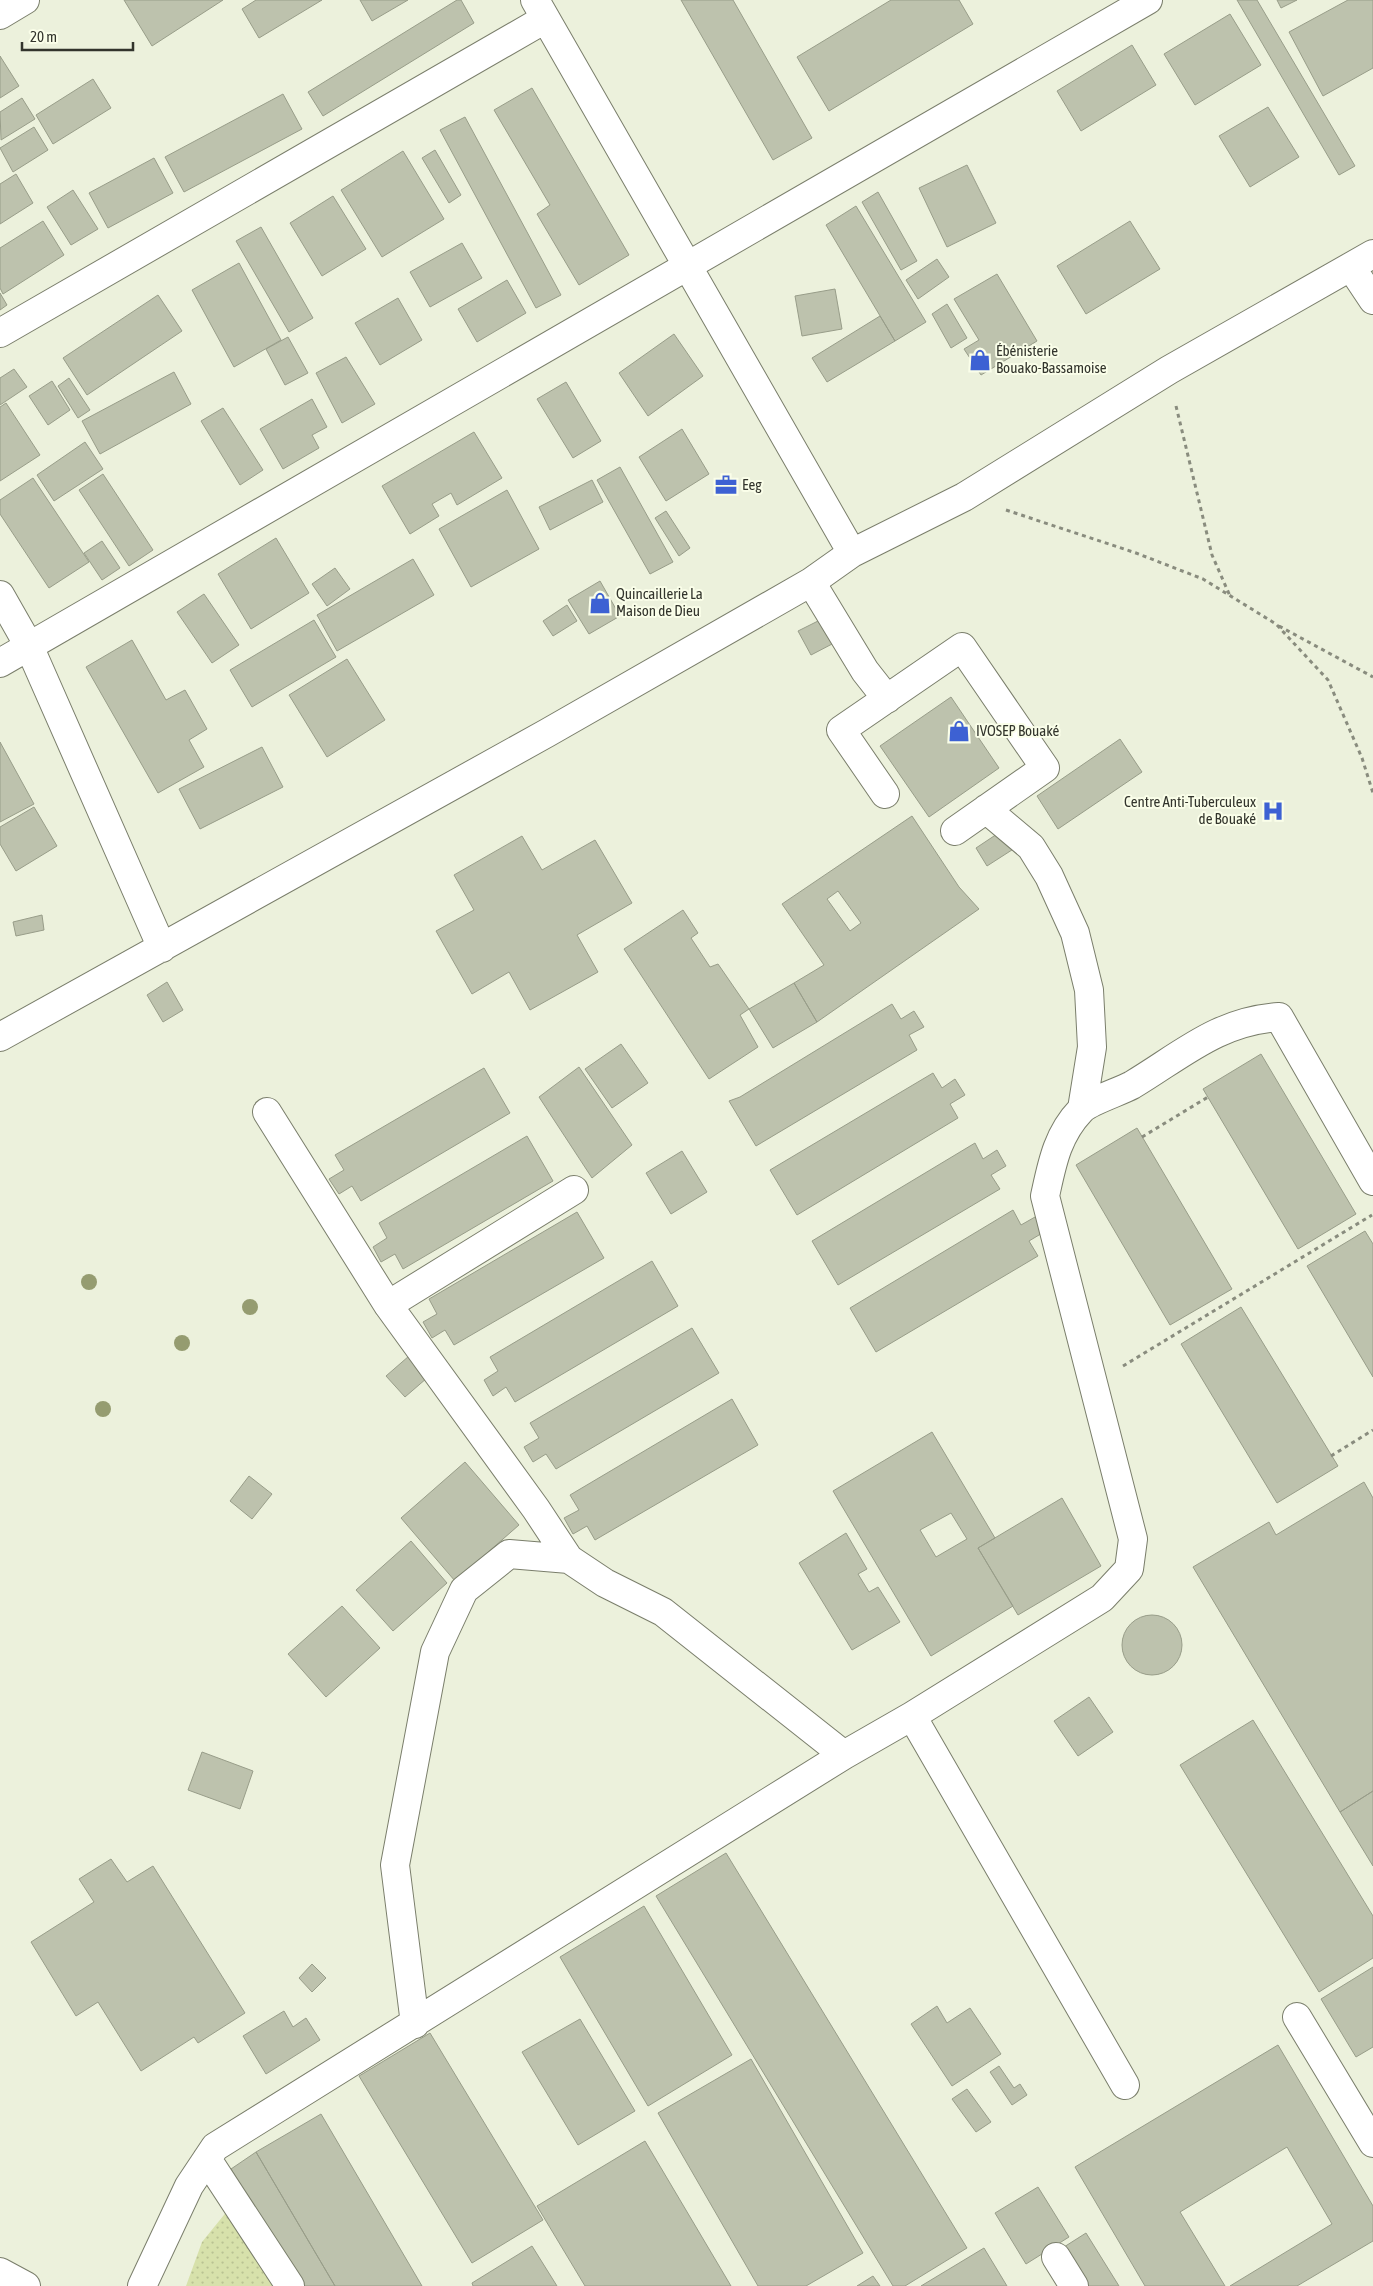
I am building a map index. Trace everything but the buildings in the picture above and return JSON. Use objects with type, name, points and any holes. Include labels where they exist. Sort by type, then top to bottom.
[{"type":"street","points":[[0,15],[25,0]]},
{"type":"street","points":[[0,663],[1148,0]]},
{"type":"street","points":[[0,333],[540,9],[852,553]]},
{"type":"street","points":[[0,1037],[547,733],[811,582],[852,553],[964,497],[1170,370],[1362,260],[1373,300]]},
{"type":"street","points":[[811,582],[865,671],[887,699]]},
{"type":"street","points":[[0,595],[29,646],[162,948]]},
{"type":"street","points":[[885,794],[841,730],[962,646],[1045,768],[955,830]]},
{"type":"street","points":[[142,2286],[189,2186],[215,2147],[844,1755],[912,1716],[1102,1598],[1129,1569],[1133,1538],[1044,1196],[1057,1145],[1082,1109],[1092,1047],[1089,990],[1074,933],[1049,876],[1031,847],[986,809]]},
{"type":"street","points":[[1082,1109],[1131,1085],[1191,1046],[1229,1028],[1254,1019],[1279,1017],[1373,1181]]},
{"type":"street","points":[[267,1112],[388,1304],[536,1509],[569,1559],[605,1583],[662,1612],[844,1755]]},
{"type":"street","points":[[388,1304],[574,1190]]},
{"type":"street","points":[[415,2024],[396,1865],[435,1652],[464,1590],[509,1554],[569,1559]]},
{"type":"street","points":[[912,1716],[1125,2085]]},
{"type":"street","points":[[1297,2017],[1366,2115],[1373,2144]]},
{"type":"street","points":[[208,2159],[290,2286]]},
{"type":"street","points":[[1056,2257],[1074,2286]]},
{"type":"street","points":[[0,2272],[26,2286]]},
{"type":"path","points":[[1170,370],[1180,427],[1212,555],[1230,597]]},
{"type":"path","points":[[964,497],[1136,553],[1202,579],[1276,624],[1373,677]]},
{"type":"path","points":[[1276,624],[1328,680],[1362,758],[1373,793]]},
{"type":"path","points":[[1142,1137],[1208,1098]]},
{"type":"path","points":[[1093,1384],[1373,1214]]},
{"type":"path","points":[[1332,1456],[1373,1430]]},
{"type":"green space","points":[[228,2210],[279,2286],[186,2286],[202,2242]]},
{"type":"place","name":"Ébénisterie Bouako-Bassamoise","points":[[980,360]]},
{"type":"place","name":"Eeg","points":[[726,485]]},
{"type":"place","name":"Quincaillerie La Maison de Dieu","points":[[600,603]]},
{"type":"place","name":"IVOSEP Bouaké","points":[[959,731]]},
{"type":"place","name":"Centre Anti-Tuberculeux de Bouaké","points":[[1273,811]]}]
